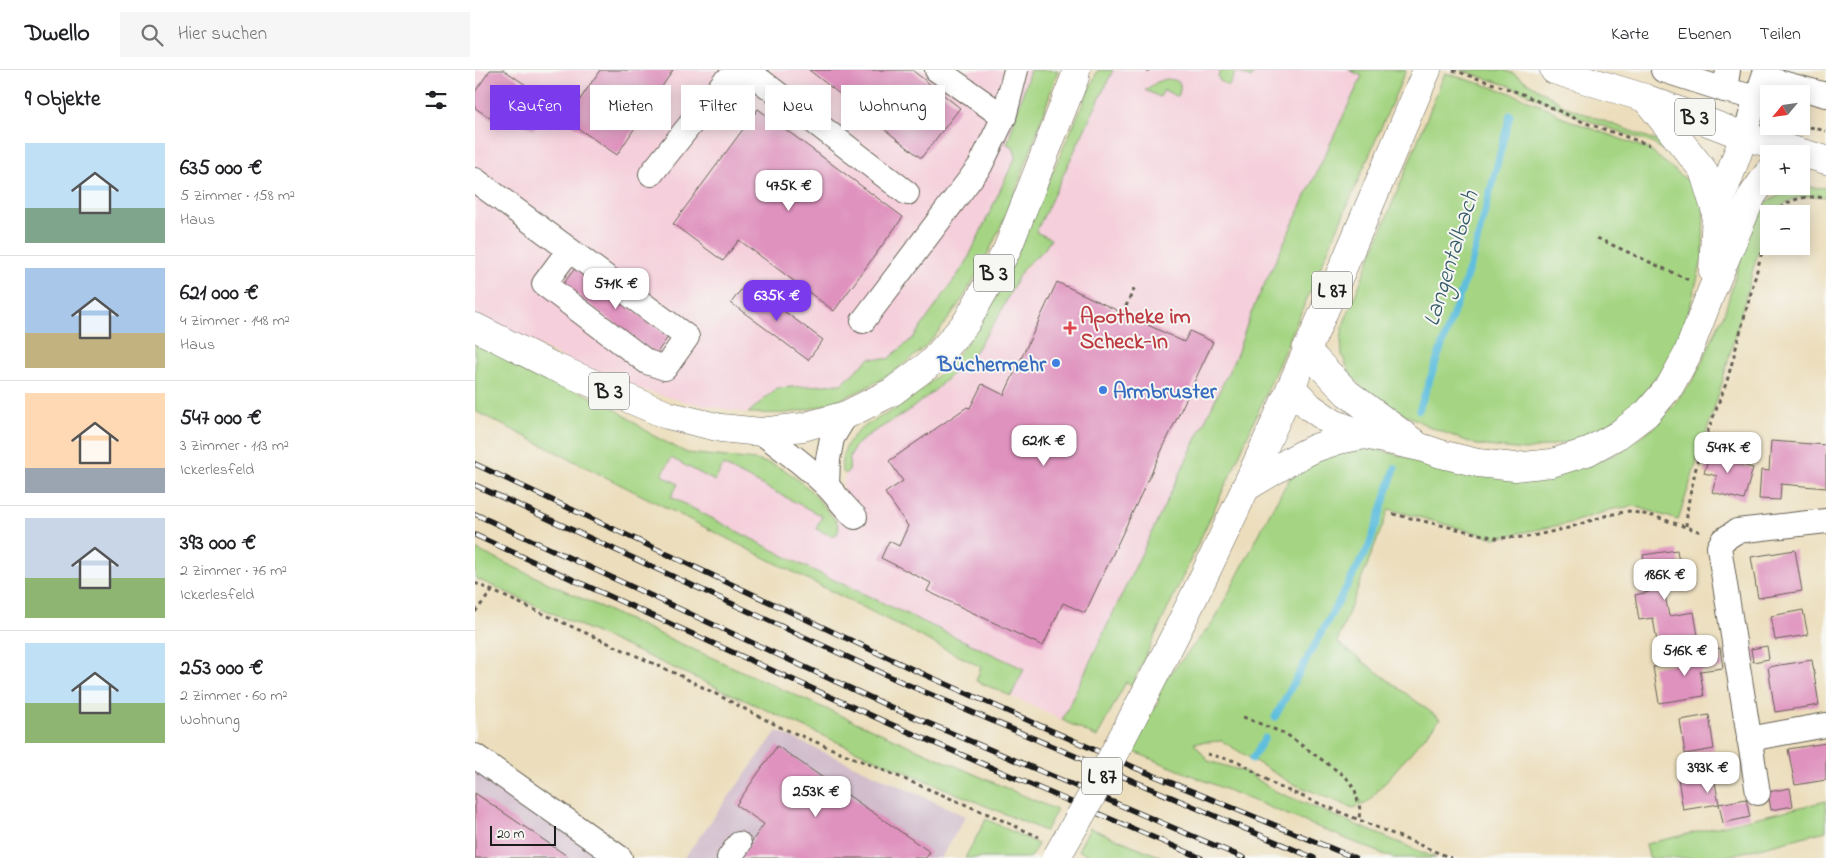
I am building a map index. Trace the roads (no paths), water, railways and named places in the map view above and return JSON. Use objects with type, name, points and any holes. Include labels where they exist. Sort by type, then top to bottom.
[{"type":"main road","name":"L 87","points":[[1047,848],[1090,799],[1193,601],[1291,387],[1427,70]]},
{"type":"main road","name":"B 3","points":[[1554,70],[1645,98],[1767,145]]},
{"type":"main road","name":"B 3","points":[[475,327],[552,366],[667,415],[721,428],[761,432],[803,427],[845,415],[893,392],[932,362],[966,324],[1007,250],[1077,72]]},
{"type":"main road","points":[[1645,98],[1703,170],[1716,212]]},
{"type":"main road","points":[[1712,290],[1716,212],[1744,136]]},
{"type":"main road","name":"B 3","points":[[1810,157],[1826,160]]},
{"type":"main road","points":[[1291,387],[1310,407],[1333,423],[1365,435],[1420,447],[1478,463],[1515,466],[1552,463],[1587,452],[1611,439],[1647,413],[1670,386],[1687,355],[1752,196],[1760,185]]},
{"type":"main road","points":[[1306,350],[1347,393],[1420,447]]},
{"type":"main road","points":[[1245,488],[1315,448],[1339,440],[1365,435]]},
{"type":"street","points":[[651,174],[715,76],[748,70],[907,193]]},
{"type":"street","points":[[937,70],[1004,118]]},
{"type":"street","points":[[863,321],[980,166],[1004,118],[1016,70]]},
{"type":"street","points":[[1663,70],[1727,80],[1762,82],[1826,96]]},
{"type":"street","points":[[1744,136],[1762,82]]},
{"type":"street","points":[[475,180],[687,337],[665,368],[647,362],[544,284],[569,250]]},
{"type":"street","points":[[827,486],[828,459],[832,438],[845,415]]},
{"type":"street","points":[[761,432],[806,466],[855,517]]},
{"type":"street","points":[[1759,793],[1719,558],[1719,547],[1723,540],[1737,532],[1826,521]]},
{"type":"street","points":[[1749,738],[1826,725]]},
{"type":"street","points":[[475,756],[620,858]]},
{"type":"waterway","name":"Langentalbach","points":[[1419,410],[1472,261],[1510,115]]},
{"type":"waterway","name":"Langentalbach","points":[[1275,717],[1369,546],[1395,468]]},
{"type":"waterway","name":"Langentalbach","points":[[1252,759],[1265,738]]},
{"type":"railway","points":[[475,464],[912,669],[1138,769],[1355,858]]},
{"type":"railway","points":[[475,485],[906,684],[1314,858]]},
{"type":"railway","points":[[475,514],[895,709],[1244,858]]},
{"type":"railway","points":[[475,535],[888,723],[1201,858]]},
{"type":"place","name":"Apotheke im Scheck-In","points":[[1070,328]]},
{"type":"place","name":"Büchermehr","points":[[1056,363]]},
{"type":"place","name":"Armbruster","points":[[1103,390]]}]
